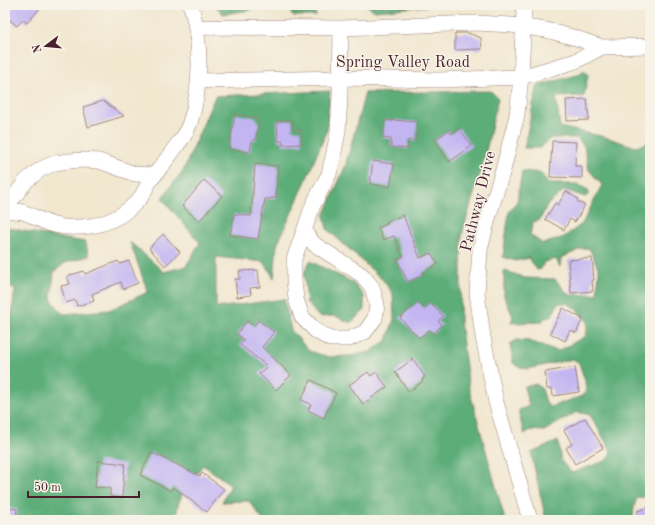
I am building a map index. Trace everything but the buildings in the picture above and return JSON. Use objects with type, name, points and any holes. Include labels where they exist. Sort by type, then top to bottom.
[{"type":"street","points":[[155,175],[135,174],[99,161],[68,160],[55,163],[41,170],[28,180],[5,209],[24,213],[52,225],[74,228],[114,220],[128,210],[141,197],[186,132],[194,110],[199,81],[199,53],[196,27],[191,5]]},
{"type":"street","name":"Pathway Drive","points":[[523,5],[521,77],[517,116],[480,250],[478,293],[483,337],[496,402],[530,520]]},
{"type":"street","name":"Spring Valley Road","points":[[196,27],[341,28],[477,23],[511,25],[546,30],[602,47],[650,46]]},
{"type":"street","points":[[304,232],[314,244],[362,275],[372,287],[377,305],[375,318],[365,332],[349,339],[330,340],[316,331],[302,317],[296,299],[294,280],[294,259],[313,205],[329,174],[338,132],[341,28]]},
{"type":"street","name":"Spring Valley Road","points":[[199,81],[340,78],[439,80],[521,77],[576,61],[602,47]]},
{"type":"green space","points":[[215,5],[255,5],[251,10],[223,14]]},
{"type":"green space","points":[[286,5],[314,5],[316,16],[293,16]]},
{"type":"green space","points":[[366,5],[436,5],[375,11]]},
{"type":"green space","points":[[436,5],[491,5],[490,8]]},
{"type":"green space","points":[[584,70],[588,75],[584,96],[556,97],[560,127],[605,137],[636,147],[650,142],[650,496],[637,498],[634,506],[633,520],[546,520],[531,453],[558,441],[561,461],[572,473],[607,460],[611,451],[590,415],[577,412],[544,431],[531,430],[524,434],[519,410],[529,406],[524,387],[536,384],[542,389],[546,402],[550,407],[582,396],[586,391],[585,381],[579,363],[573,359],[527,369],[517,366],[513,363],[510,344],[517,340],[529,341],[558,351],[586,336],[588,322],[575,308],[571,305],[563,303],[558,304],[551,317],[544,318],[542,322],[511,323],[513,316],[504,297],[504,270],[525,278],[555,279],[569,295],[597,294],[599,270],[589,248],[581,249],[561,258],[560,267],[556,259],[544,262],[541,269],[537,270],[529,258],[516,261],[503,257],[509,212],[517,201],[522,171],[541,173],[548,184],[577,184],[588,190],[589,194],[585,197],[565,190],[547,205],[540,220],[533,222],[530,235],[543,244],[564,237],[582,224],[602,185],[589,170],[584,146],[577,138],[551,138],[540,148],[524,148],[537,86],[577,75]]},
{"type":"green space","points":[[330,91],[327,130],[277,245],[274,278],[264,262],[216,257],[216,308],[284,299],[291,330],[309,351],[329,357],[350,356],[370,352],[387,340],[394,319],[393,294],[383,280],[327,229],[324,216],[345,167],[365,93],[491,91],[498,98],[484,160],[462,234],[460,321],[469,389],[505,520],[263,520],[249,501],[222,502],[231,485],[203,465],[184,490],[179,502],[175,520],[5,520],[5,342],[8,340],[15,290],[5,284],[5,234],[9,228],[85,242],[89,256],[65,263],[54,272],[51,299],[63,314],[109,310],[148,292],[130,242],[164,272],[186,266],[200,243],[162,198],[184,169],[215,96]]},
{"type":"green space","points":[[310,261],[352,282],[364,296],[364,311],[350,323],[335,316],[319,317],[307,303],[304,273]]}]
